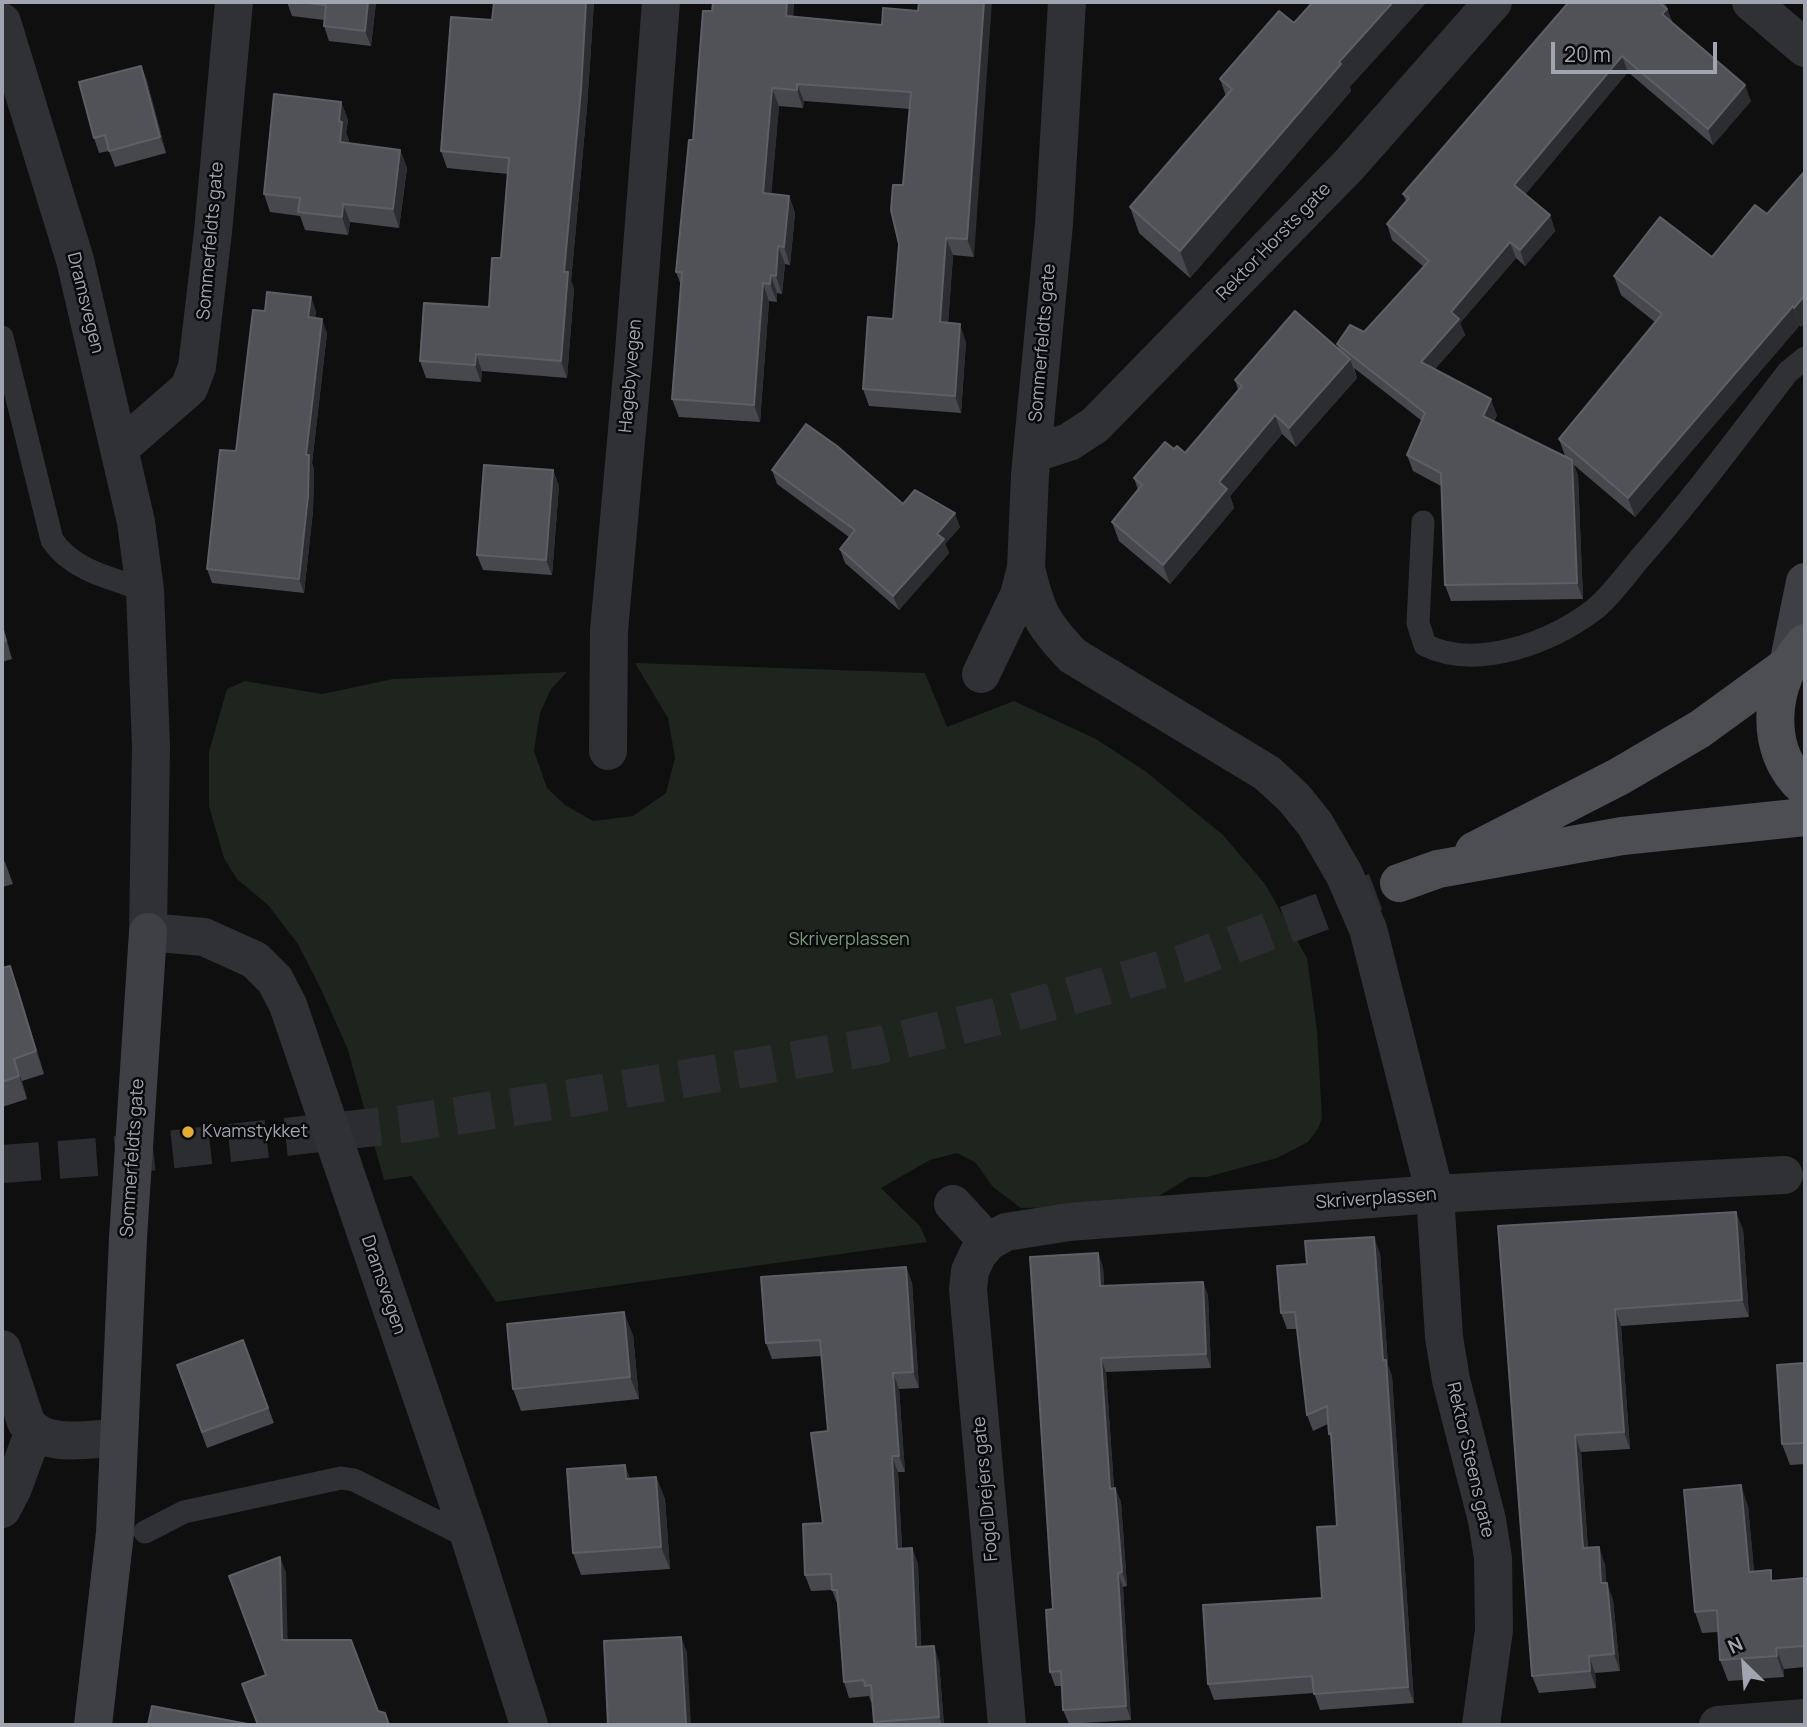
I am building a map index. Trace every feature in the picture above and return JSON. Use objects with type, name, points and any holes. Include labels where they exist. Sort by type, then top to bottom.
[{"type":"main road","points":[[1797,654],[1778,688],[1774,715],[1777,740],[1786,763],[1805,788]]},
{"type":"main road","points":[[1399,883],[1438,869],[1620,776],[1700,729],[1797,654]]},
{"type":"main road","points":[[1438,869],[1622,836],[1805,817]]},
{"type":"street","name":"Sommerfeldts gate","points":[[120,448],[189,388],[197,367],[213,232],[234,2]]},
{"type":"street","name":"Hagebyvegen","points":[[608,751],[608,631],[634,352],[661,2]]},
{"type":"street","name":"Sommerfeldts gate","points":[[981,674],[1019,595],[1026,568],[1032,454],[1054,224],[1067,2]]},
{"type":"street","name":"Rektor Horsts gate","points":[[1032,454],[1069,442],[1095,425],[1349,165],[1493,2]]},
{"type":"street","points":[[1751,2],[1805,48]]},
{"type":"street","name":"Dramsvegen","points":[[2,22],[75,260],[136,522],[145,590]]},
{"type":"street","name":"Rektor Steens gate","points":[[1026,568],[1033,600],[1049,631],[1073,656],[1267,773],[1294,798],[1315,824],[1344,874],[1368,929],[1435,1194],[1444,1337],[1451,1380],[1487,1520],[1493,1558],[1494,1630],[1481,1725]]},
{"type":"street","points":[[1797,654],[1805,582]]},
{"type":"street","name":"Sommerfeldts gate","points":[[93,1725],[113,1560],[128,1238],[148,932],[151,746],[145,590]]},
{"type":"street","name":"Dramsvegen","points":[[148,932],[204,937],[255,960],[275,980],[288,1005],[470,1538],[529,1725]]},
{"type":"street","name":"Skriverplassen","points":[[983,1248],[1006,1232],[1069,1222],[1435,1194],[1784,1175]]},
{"type":"street","points":[[953,1204],[983,1248]]},
{"type":"street","name":"Fogd Drejers gate","points":[[983,1248],[970,1271],[968,1289],[1007,1725]]},
{"type":"street","points":[[2,1349],[26,1422],[34,1431],[42,1436],[64,1440],[118,1438]]},
{"type":"street","points":[[2,1509],[34,1431]]},
{"type":"street","points":[[1718,1725],[1805,1718]]},
{"type":"lane","points":[[2,337],[52,540],[71,562],[145,590]]},
{"type":"lane","points":[[1423,522],[1418,622],[1425,645],[1441,653],[1502,653],[1552,635],[1596,608],[1659,537],[1788,372],[1805,358]]},
{"type":"lane","points":[[145,1532],[184,1512],[341,1478],[354,1480],[470,1538]]},
{"type":"green space","name":"Skriverplassen","points":[[635,663],[925,673],[947,727],[1014,701],[1096,739],[1145,771],[1223,835],[1265,884],[1307,958],[1317,1030],[1322,1118],[1318,1129],[1308,1142],[1277,1158],[1207,1177],[1190,1177],[1154,1199],[1066,1207],[1021,1208],[993,1187],[976,1163],[957,1153],[930,1160],[881,1188],[920,1226],[927,1242],[496,1302],[412,1176],[384,1180],[348,1050],[321,989],[298,944],[268,905],[237,879],[224,858],[209,806],[209,752],[227,689],[245,681],[322,694],[393,679],[567,672],[551,689],[540,713],[534,751],[547,788],[565,805],[593,821],[633,816],[666,793],[675,758],[668,718]]},
{"type":"building","points":[[299,2],[368,2],[365,31],[324,26],[326,5]]},
{"type":"building","points":[[494,2],[586,2],[581,90],[564,272],[568,272],[561,361],[476,354],[475,365],[420,361],[424,303],[489,307],[492,258],[501,258],[509,158],[441,151],[451,17],[492,20]]},
{"type":"building","points":[[713,2],[787,2],[786,16],[882,25],[883,8],[918,11],[919,2],[984,2],[967,239],[946,238],[940,322],[960,324],[955,396],[863,389],[868,317],[893,319],[899,244],[891,210],[893,185],[903,185],[911,92],[797,84],[797,90],[772,88],[763,193],[789,196],[784,247],[778,246],[776,276],[771,275],[770,284],[763,283],[754,405],[672,399],[682,272],[676,272],[689,140],[693,140],[703,11],[712,11]]},
{"type":"building","points":[[1313,2],[1393,2],[1180,251],[1130,207],[1232,89],[1220,79],[1279,11],[1294,23]]},
{"type":"building","points":[[1569,2],[1659,2],[1667,9],[1662,14],[1745,85],[1708,129],[1622,56],[1514,185],[1550,215],[1520,250],[1510,242],[1451,312],[1459,319],[1421,362],[1491,399],[1483,416],[1572,460],[1577,583],[1445,585],[1441,473],[1407,455],[1425,413],[1337,344],[1350,325],[1364,332],[1429,261],[1387,224],[1409,198],[1403,194]]},
{"type":"building","points":[[141,66],[160,137],[109,151],[105,135],[94,138],[79,82]]},
{"type":"building","points":[[274,94],[341,102],[340,142],[400,150],[393,209],[343,204],[342,217],[298,212],[300,198],[264,194]]},
{"type":"building","points":[[1805,171],[1805,295],[1628,498],[1559,439],[1662,314],[1614,276],[1660,217],[1712,257],[1755,205],[1767,214]]},
{"type":"building","points":[[267,292],[311,297],[308,317],[322,319],[306,455],[309,455],[308,496],[299,579],[207,569],[220,450],[236,451],[253,310],[265,311]]},
{"type":"building","points":[[1295,311],[1350,359],[1289,428],[1275,415],[1219,482],[1227,489],[1163,565],[1112,522],[1142,485],[1134,478],[1165,442],[1174,449],[1177,446],[1185,453],[1242,386],[1235,380]]},
{"type":"building","points":[[806,424],[837,446],[903,504],[915,490],[955,513],[937,534],[944,539],[893,596],[840,549],[855,530],[772,470]]},
{"type":"building","points":[[484,465],[553,470],[546,560],[477,555]]},
{"type":"building","points":[[10,966],[36,1051],[14,1059],[19,1076],[2,1082],[2,968]]},
{"type":"building","points":[[1736,1212],[1742,1300],[1615,1309],[1624,1432],[1575,1435],[1583,1548],[1599,1547],[1601,1583],[1607,1583],[1614,1654],[1589,1656],[1590,1671],[1532,1676],[1498,1226]]},
{"type":"building","points":[[1374,1237],[1383,1360],[1386,1360],[1408,1687],[1314,1694],[1312,1676],[1208,1684],[1203,1605],[1322,1598],[1317,1527],[1337,1526],[1327,1406],[1307,1415],[1295,1312],[1281,1313],[1277,1266],[1307,1264],[1305,1241]]},
{"type":"building","points":[[1098,1253],[1100,1286],[1203,1282],[1206,1354],[1101,1358],[1110,1489],[1115,1488],[1122,1572],[1118,1573],[1126,1706],[1063,1710],[1061,1671],[1050,1672],[1046,1610],[1053,1609],[1030,1257]]},
{"type":"building","points":[[906,1267],[913,1372],[893,1373],[899,1456],[892,1456],[897,1549],[912,1548],[916,1647],[934,1646],[939,1717],[874,1722],[871,1685],[865,1686],[864,1680],[844,1682],[837,1590],[832,1590],[831,1574],[805,1575],[803,1524],[823,1523],[811,1433],[828,1431],[820,1340],[766,1343],[761,1277]]},
{"type":"building","points":[[624,1312],[630,1377],[513,1389],[507,1324]]},
{"type":"building","points":[[243,1340],[268,1408],[202,1432],[177,1365]]},
{"type":"building","points":[[1805,1363],[1805,1443],[1782,1444],[1777,1365]]},
{"type":"building","points":[[625,1465],[626,1479],[656,1477],[661,1547],[573,1553],[567,1469]]},
{"type":"building","points":[[1741,1485],[1749,1572],[1771,1570],[1771,1581],[1805,1578],[1805,1646],[1776,1648],[1777,1656],[1720,1660],[1717,1610],[1695,1612],[1684,1490]]},
{"type":"building","points":[[280,1557],[282,1640],[351,1640],[378,1711],[385,1713],[389,1725],[258,1725],[242,1684],[266,1675],[229,1576]]},
{"type":"building","points":[[681,1637],[686,1725],[608,1725],[604,1641]]},
{"type":"building","points":[[152,1706],[253,1725],[148,1725]]},
{"type":"tunnel","points":[[2,1164],[111,1156],[403,1124],[876,1046],[1015,1012],[1184,963],[1399,883]]},
{"type":"place","name":"Kvamstykket","points":[[188,1132]]}]
